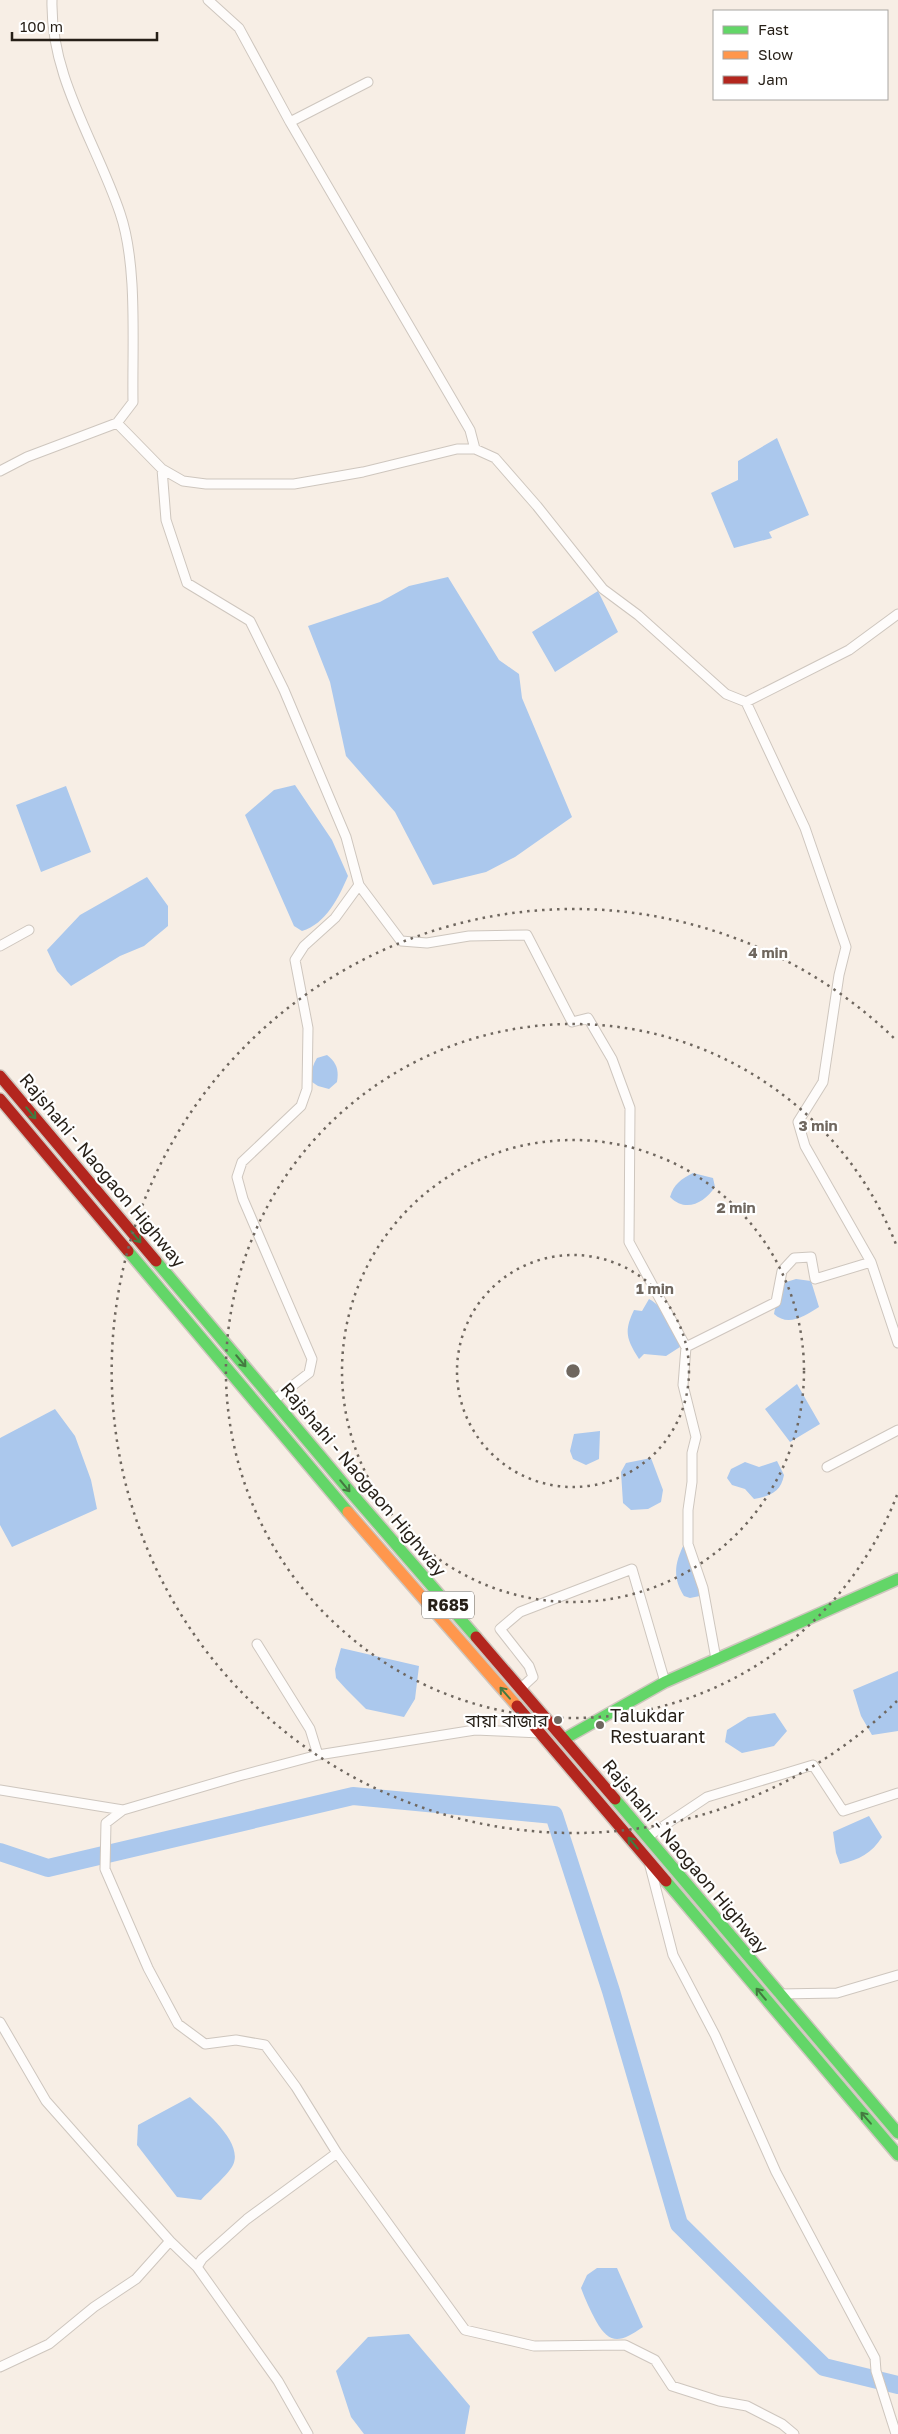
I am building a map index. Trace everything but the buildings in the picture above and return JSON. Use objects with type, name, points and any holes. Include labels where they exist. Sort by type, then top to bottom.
[{"type":"main road","name":"Rajshahi - Naogaon Highway","points":[[0,1076],[898,2133]]},
{"type":"main road","name":"Rajshahi - Naogaon Highway","points":[[0,1099],[331,1492],[540,1733],[898,2155]]},
{"type":"main road","points":[[564,1738],[665,1682],[898,1579]]},
{"type":"main road","points":[[456,1637],[467,1626]]},
{"type":"main road","points":[[672,1889],[683,1880]]},
{"type":"street","points":[[0,472],[27,457],[117,422],[133,402],[129,248],[120,213],[63,76],[56,46],[52,0]]},
{"type":"street","points":[[208,0],[239,28],[290,122],[470,430],[475,449]]},
{"type":"street","points":[[290,122],[368,82]]},
{"type":"street","points":[[117,422],[162,470],[182,481],[206,484],[294,484],[363,472],[457,449],[475,449],[495,458],[537,506],[603,589],[638,614],[726,694],[746,702],[805,828],[846,946],[839,974],[823,1082],[798,1122],[805,1146],[871,1262],[898,1343]]},
{"type":"street","points":[[162,470],[166,520],[187,583],[250,621],[284,690],[346,837],[359,885],[401,940],[426,943],[469,936],[527,935],[572,1022],[588,1018],[612,1059],[630,1108],[629,1242],[686,1347],[683,1385],[696,1437],[692,1453],[688,1544],[704,1588],[716,1659]]},
{"type":"street","points":[[746,702],[849,650],[898,614]]},
{"type":"street","points":[[274,1400],[309,1373],[312,1359],[243,1199],[238,1177],[242,1162],[301,1106],[307,1090],[308,1028],[295,960],[304,946],[335,918],[359,885]]},
{"type":"street","points":[[0,946],[29,930]]},
{"type":"street","points":[[686,1347],[776,1302],[782,1271],[794,1258],[811,1256],[816,1279],[871,1262]]},
{"type":"street","points":[[827,1466],[898,1430]]},
{"type":"street","points":[[521,1688],[533,1676],[529,1666],[500,1629],[520,1612],[632,1569],[665,1682]]},
{"type":"street","points":[[257,1644],[310,1729],[318,1755]]},
{"type":"street","points":[[540,1733],[475,1730],[318,1755],[123,1810],[106,1823],[105,1869],[148,1968],[178,2024],[205,2044],[236,2040],[264,2045],[296,2087],[337,2154],[465,2330],[534,2346],[624,2345],[655,2360],[672,2386],[747,2406],[782,2424],[794,2434]]},
{"type":"street","points":[[647,1837],[707,1797],[813,1765],[842,1811],[898,1793]]},
{"type":"street","points":[[0,1790],[123,1810]]},
{"type":"street","points":[[649,1862],[673,1955],[715,2036],[776,2172],[875,2358],[876,2371],[896,2434]]},
{"type":"street","points":[[779,1994],[837,1993],[898,1975]]},
{"type":"street","points":[[0,2022],[46,2101],[170,2241],[197,2267],[278,2381],[308,2434]]},
{"type":"street","points":[[197,2267],[202,2259],[247,2219],[337,2154]]},
{"type":"street","points":[[0,2367],[49,2344],[94,2306],[136,2279],[170,2241]]},
{"type":"water","points":[[777,438],[809,515],[769,532],[772,538],[734,548],[711,493],[738,480],[738,461]]},
{"type":"water","points":[[448,577],[499,660],[519,674],[522,698],[572,817],[515,857],[486,872],[433,885],[395,812],[346,756],[330,682],[308,626],[380,602],[409,586]]},
{"type":"water","points":[[598,591],[618,632],[555,672],[532,632]]},
{"type":"water","points":[[295,785],[332,840],[348,876],[331,909],[318,922],[302,931],[294,926],[245,815],[274,790]]},
{"type":"water","points":[[66,786],[91,852],[41,872],[16,805]]},
{"type":"water","points":[[147,877],[168,906],[168,926],[144,946],[120,956],[71,986],[57,971],[47,950],[80,915]]},
{"type":"water","points":[[327,1055],[335,1064],[338,1074],[337,1082],[329,1089],[312,1082],[313,1067],[317,1058]]},
{"type":"water","points":[[693,1173],[713,1178],[715,1187],[706,1198],[694,1204],[688,1205],[676,1202],[670,1197],[676,1185]]},
{"type":"water","points":[[796,1279],[811,1281],[819,1307],[796,1319],[785,1320],[779,1318],[774,1314],[783,1283]]},
{"type":"water","points":[[649,1299],[665,1314],[680,1347],[666,1356],[644,1354],[639,1359],[631,1346],[628,1329],[634,1310],[642,1311]]},
{"type":"water","points":[[797,1384],[820,1424],[790,1442],[765,1409]]},
{"type":"water","points":[[55,1409],[75,1436],[91,1480],[97,1509],[12,1547],[0,1525],[0,1438]]},
{"type":"water","points":[[600,1431],[599,1459],[586,1465],[573,1459],[570,1451],[574,1434]]},
{"type":"water","points":[[651,1458],[663,1490],[661,1502],[648,1509],[631,1510],[623,1503],[621,1472],[626,1463]]},
{"type":"water","points":[[777,1461],[784,1475],[783,1481],[774,1492],[765,1496],[754,1499],[745,1489],[732,1485],[727,1478],[731,1469],[745,1462],[759,1467]]},
{"type":"water","points":[[684,1544],[698,1562],[700,1596],[690,1598],[684,1596],[678,1583],[676,1570]]},
{"type":"water","points":[[341,1648],[419,1666],[415,1699],[404,1717],[366,1709],[346,1689],[336,1678],[335,1669]]},
{"type":"water","points":[[898,1671],[898,1731],[872,1735],[861,1716],[853,1690]]},
{"type":"water","points":[[775,1713],[787,1731],[774,1746],[742,1753],[725,1742],[727,1730],[748,1717]]},
{"type":"water","points":[[869,1816],[882,1837],[864,1855],[840,1864],[836,1853],[833,1832]]},
{"type":"water","points":[[190,2097],[213,2119],[228,2137],[235,2156],[231,2169],[201,2200],[177,2197],[137,2145],[138,2125]]},
{"type":"water","points":[[597,2268],[617,2268],[643,2327],[628,2336],[616,2339],[606,2335],[601,2329],[581,2288],[587,2275]]},
{"type":"water","points":[[409,2334],[470,2406],[465,2434],[364,2434],[351,2417],[336,2371],[368,2337]]},
{"type":"waterway","points":[[0,1852],[48,1868],[353,1796],[554,1815],[611,1991],[679,2224],[824,2367],[898,2385]]},
{"type":"traffic: fast","points":[[128,1251],[348,1512]]},
{"type":"traffic: fast","points":[[156,1261],[354,1496],[476,1637]]},
{"type":"traffic: fast","points":[[564,1739],[665,1682],[898,1579]]},
{"type":"traffic: fast","points":[[615,1799],[898,2133]]},
{"type":"traffic: fast","points":[[666,1881],[898,2155]]},
{"type":"traffic: slow","points":[[348,1512],[517,1706]]},
{"type":"traffic: jam","points":[[0,1076],[156,1261]]},
{"type":"traffic: jam","points":[[0,1099],[128,1251]]},
{"type":"traffic: jam","points":[[476,1637],[615,1799]]},
{"type":"traffic: jam","points":[[517,1706],[666,1881]]},
{"type":"place","name":"বায়া বাজার","points":[[558,1720]]},
{"type":"place","name":"Talukdar Restuarant","points":[[600,1725]]}]
